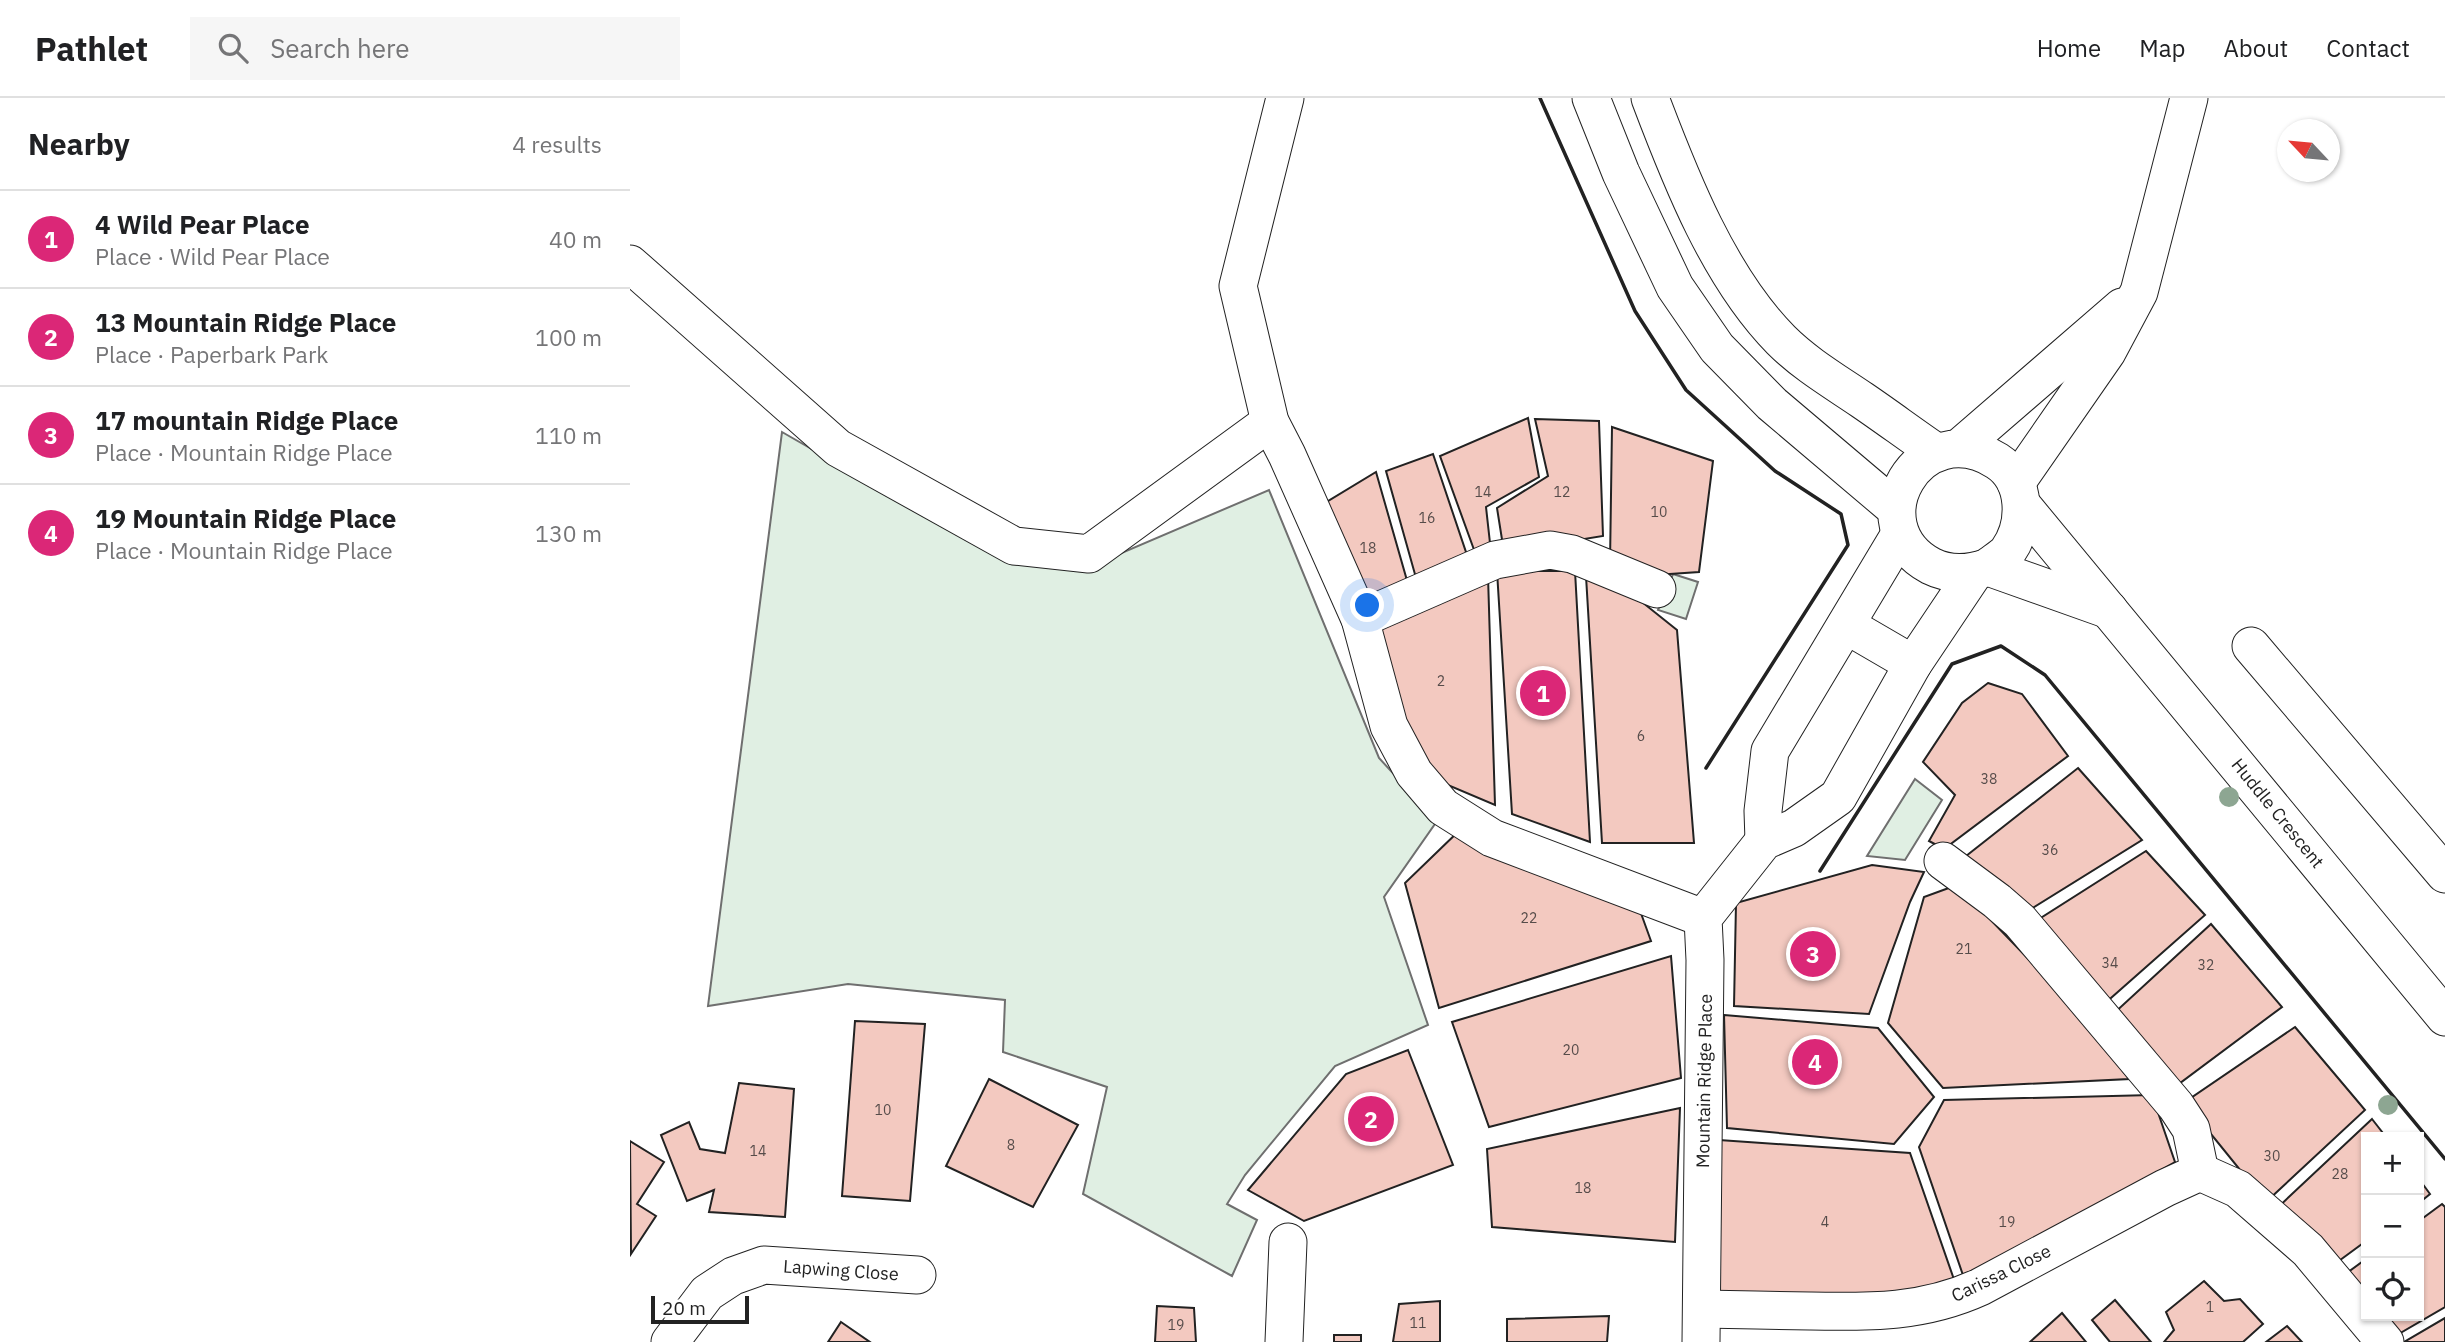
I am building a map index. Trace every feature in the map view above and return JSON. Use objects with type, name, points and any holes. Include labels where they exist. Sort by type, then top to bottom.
[{"type":"street","points":[[1285,98],[1238,286],[1270,422],[1360,619],[1389,726],[1414,774],[1443,807],[1492,838],[1703,918],[1764,841],[1794,828],[1838,797],[1913,664],[1981,570],[2007,552],[2019,530],[2019,494],[2002,464],[1982,452],[1947,450],[1816,370],[1759,316],[1710,237],[1680,173],[1650,98]]},
{"type":"street","points":[[1591,98],[1621,173],[1675,287],[1717,348],[1772,404],[1898,521],[1917,558],[1944,572],[1981,570],[2110,610]]},
{"type":"street","points":[[2019,494],[2107,352],[2139,292],[2189,98]]},
{"type":"street","points":[[630,264],[838,448],[1014,546],[1089,554],[1270,422]]},
{"type":"street","points":[[1764,841],[1763,811],[1770,751],[1846,625],[1898,521],[1902,485],[1916,466],[1947,450],[2139,292]]},
{"type":"street","name":"Huddle Crescent","points":[[2019,494],[2110,610],[2445,1017]]},
{"type":"street","points":[[1360,619],[1495,560],[1550,550],[1572,554],[1657,589]]},
{"type":"street","points":[[1846,625],[1913,664]]},
{"type":"street","points":[[2251,646],[2445,874]]},
{"type":"street","points":[[1943,861],[2020,921],[2176,1105],[2191,1129],[2200,1172],[2238,1189],[2308,1250],[2385,1342]]},
{"type":"street","name":"Mountain Ridge Place","points":[[1701,1326],[1705,960],[1703,918]]},
{"type":"street","name":"Carissa Close","points":[[1701,1326],[1922,1307],[1960,1296],[2200,1172]]},
{"type":"street","points":[[1284,1342],[1288,1242]]},
{"type":"street","name":"Lapwing Close","points":[[670,1342],[707,1293],[733,1276],[764,1265],[918,1275]]},
{"type":"green space","points":[[782,432],[925,514],[1082,570],[1269,490],[1379,758],[1437,821],[1384,897],[1428,1025],[1335,1066],[1245,1175],[1227,1204],[1257,1220],[1232,1276],[1083,1194],[1107,1087],[1003,1052],[1005,1000],[848,984],[708,1006]]},
{"type":"green space","points":[[1673,574],[1698,582],[1686,619],[1658,610]]},
{"type":"green space","points":[[1915,779],[1942,800],[1905,860],[1867,856]]},
{"type":"building","points":[[1528,418],[1539,477],[1486,507],[1491,552],[1477,558],[1440,456]]},
{"type":"building","points":[[1535,419],[1599,421],[1603,536],[1504,552],[1497,508],[1548,476]]},
{"type":"building","points":[[1612,427],[1713,461],[1699,572],[1655,575],[1610,563]]},
{"type":"building","points":[[1433,454],[1470,564],[1418,585],[1386,471]]},
{"type":"building","points":[[1376,472],[1410,591],[1363,609],[1320,506]]},
{"type":"building","points":[[1497,571],[1575,571],[1590,842],[1512,814]]},
{"type":"building","points":[[1488,576],[1495,805],[1443,783],[1410,739],[1373,622]]},
{"type":"building","points":[[1586,576],[1642,602],[1677,630],[1694,843],[1602,843]]},
{"type":"building","points":[[1988,683],[2022,694],[2068,756],[1944,849],[1929,841],[1955,795],[1923,762],[1962,703]]},
{"type":"building","points":[[2078,768],[2142,840],[2023,914],[1961,860]]},
{"type":"building","points":[[1462,828],[1634,894],[1651,941],[1439,1008],[1405,883]]},
{"type":"building","points":[[2146,851],[2205,915],[2103,1005],[2036,921]]},
{"type":"building","points":[[1872,865],[1924,872],[1910,902],[1869,1014],[1734,1006],[1736,903]]},
{"type":"building","points":[[1957,885],[2068,1000],[2129,1079],[1943,1088],[1888,1023],[1924,897]]},
{"type":"building","points":[[2211,924],[2282,1007],[2172,1089],[2112,1015]]},
{"type":"building","points":[[1671,956],[1681,1078],[1489,1127],[1452,1022]]},
{"type":"building","points":[[1724,1015],[1878,1028],[1934,1097],[1894,1144],[1727,1128]]},
{"type":"building","points":[[855,1021],[925,1024],[910,1201],[842,1196]]},
{"type":"building","points":[[2295,1027],[2365,1110],[2266,1202],[2185,1102]]},
{"type":"building","points":[[1408,1050],[1453,1165],[1304,1221],[1248,1190],[1346,1074]]},
{"type":"building","points":[[989,1079],[1078,1125],[1033,1207],[946,1166]]},
{"type":"building","points":[[739,1083],[794,1089],[785,1217],[709,1212],[714,1190],[687,1201],[661,1135],[689,1122],[700,1149],[725,1153]]},
{"type":"building","points":[[2152,1095],[2175,1162],[1965,1281],[1919,1147],[1944,1100]]},
{"type":"building","points":[[1680,1108],[1675,1242],[1492,1227],[1487,1149]]},
{"type":"building","points":[[2372,1119],[2382,1132],[2361,1132],[2361,1245],[2332,1266],[2274,1211]]},
{"type":"building","points":[[1719,1140],[1910,1153],[1958,1291],[1909,1303],[1713,1294]]},
{"type":"building","points":[[630,1141],[664,1162],[637,1204],[656,1216],[631,1254]]},
{"type":"building","points":[[2424,1186],[2430,1194],[2424,1199]]},
{"type":"building","points":[[2442,1204],[2445,1207],[2445,1307],[2424,1319],[2424,1258],[2424,1217]]},
{"type":"building","points":[[2361,1263],[2361,1304],[2340,1278]]},
{"type":"building","points":[[2204,1281],[2224,1301],[2240,1299],[2263,1324],[2243,1342],[2164,1342],[2174,1330],[2166,1312]]},
{"type":"building","points":[[2115,1300],[2151,1342],[2110,1342],[2092,1320]]},
{"type":"building","points":[[1440,1301],[1440,1342],[1393,1342],[1399,1304]]},
{"type":"building","points":[[1157,1306],[1194,1308],[1196,1342],[1155,1342]]},
{"type":"building","points":[[2062,1313],[2086,1342],[2030,1342]]},
{"type":"building","points":[[1609,1316],[1607,1342],[1507,1342],[1507,1319]]},
{"type":"building","points":[[2445,1318],[2445,1342],[2404,1342]]},
{"type":"building","points":[[2375,1321],[2421,1321],[2390,1339]]},
{"type":"building","points":[[841,1322],[870,1342],[828,1342]]},
{"type":"building","points":[[2287,1326],[2302,1342],[2266,1342]]},
{"type":"building","points":[[1334,1335],[1361,1335],[1361,1342],[1334,1342]]},
{"type":"wall","points":[[1540,98],[1635,311],[1686,390],[1775,471],[1841,514],[1848,545],[1706,768]]},
{"type":"wall","points":[[1820,871],[1952,664],[2001,646],[2045,675],[2445,1159]]},
{"type":"place","name":"4 Wild Pear Place","points":[[1543,693]]},
{"type":"place","name":"17 mountain Ridge Place","points":[[1813,954]]},
{"type":"place","name":"19 Mountain Ridge Place","points":[[1815,1062]]},
{"type":"place","name":"13 Mountain Ridge Place","points":[[1371,1119]]}]
